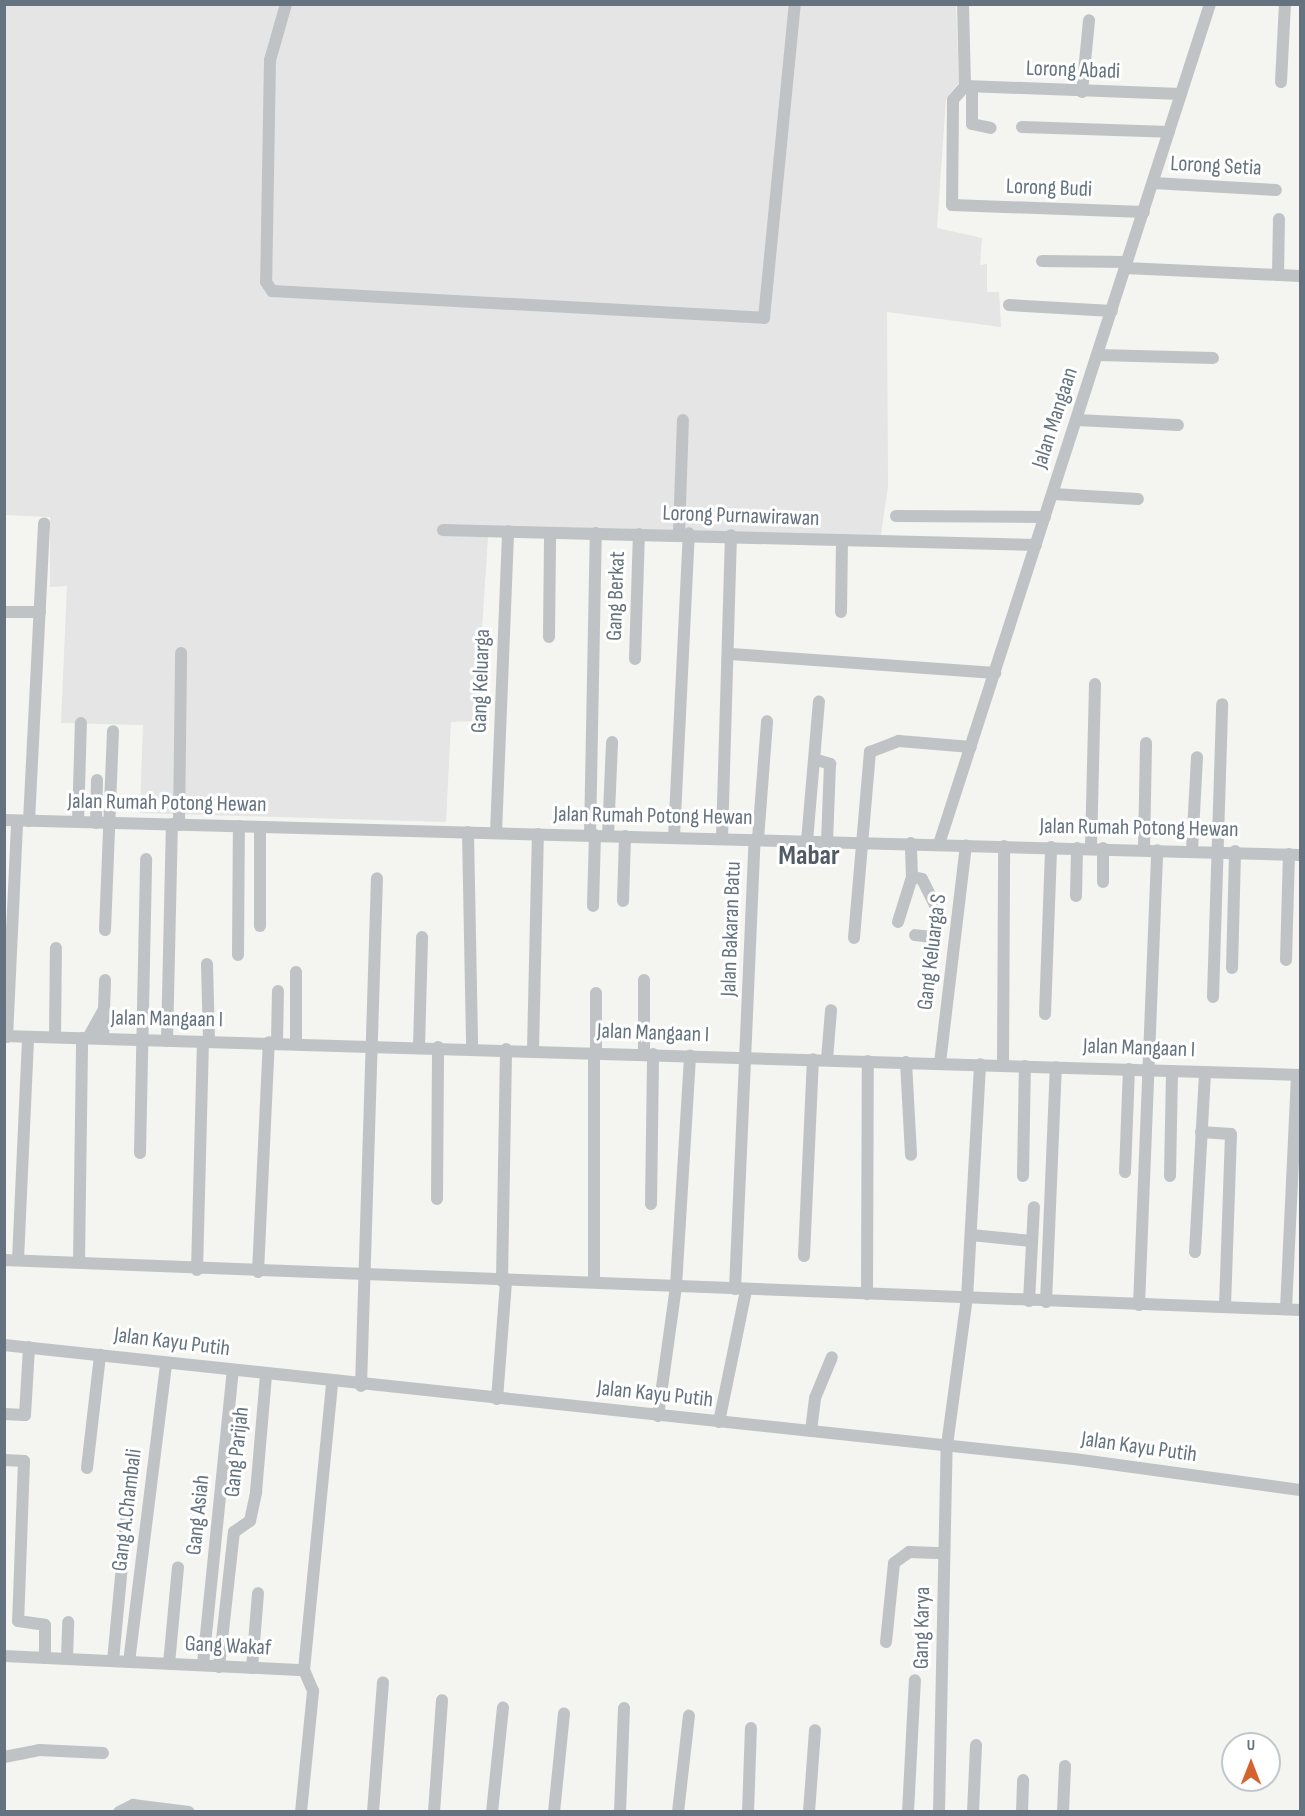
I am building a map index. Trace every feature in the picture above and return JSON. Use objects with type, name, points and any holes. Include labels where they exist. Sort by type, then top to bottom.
[{"type":"street","points":[[286,4],[270,60],[266,282],[272,291],[764,318],[795,4]]},
{"type":"street","points":[[963,4],[972,124],[991,128]]},
{"type":"street","name":"Jalan Mangaan","points":[[939,844],[1210,4]]},
{"type":"street","points":[[1281,82],[1285,4]]},
{"type":"street","points":[[1082,92],[1089,20]]},
{"type":"street","name":"Lorong Abadi","points":[[968,87],[1181,94]]},
{"type":"street","name":"Lorong Budi","points":[[968,87],[953,100],[948,201],[954,206],[1144,212]]},
{"type":"street","points":[[1022,127],[1169,132]]},
{"type":"street","name":"Lorong Setia","points":[[1153,183],[1276,190]]},
{"type":"street","points":[[1278,275],[1279,219]]},
{"type":"street","points":[[1042,261],[1300,276]]},
{"type":"street","points":[[1009,305],[1112,311]]},
{"type":"street","points":[[1098,355],[1214,358]]},
{"type":"street","points":[[674,837],[684,533],[683,420]]},
{"type":"street","points":[[1077,420],[1178,425]]},
{"type":"street","points":[[1053,494],[1138,499]]},
{"type":"street","points":[[896,516],[1045,517]]},
{"type":"street","points":[[6,1036],[17,821],[40,612],[44,523]]},
{"type":"street","name":"Lorong Purnawirawan","points":[[443,530],[684,533],[842,541],[1036,545]]},
{"type":"street","name":"Gang Keluarga","points":[[496,833],[508,531]]},
{"type":"street","points":[[549,637],[550,533]]},
{"type":"street","points":[[593,906],[597,533]]},
{"type":"street","name":"Gang Berkat","points":[[634,659],[639,534]]},
{"type":"street","points":[[722,838],[731,654],[731,535]]},
{"type":"street","points":[[842,541],[842,612]]},
{"type":"street","points":[[4,612],[40,612]]},
{"type":"street","points":[[167,1041],[181,653]]},
{"type":"street","points":[[731,654],[995,673]]},
{"type":"street","points":[[1095,684],[1097,848],[1103,882]]},
{"type":"street","points":[[807,841],[817,760],[819,702]]},
{"type":"street","points":[[1214,997],[1216,851],[1222,704]]},
{"type":"street","name":"Jalan Bakaran Batu","points":[[719,1422],[740,1289],[756,839],[767,721]]},
{"type":"street","points":[[78,822],[81,723]]},
{"type":"street","points":[[102,823],[113,731]]},
{"type":"street","points":[[854,938],[873,748],[899,741],[971,747]]},
{"type":"street","points":[[608,836],[612,742]]},
{"type":"street","points":[[1139,1305],[1147,1070],[1150,849],[1146,743]]},
{"type":"street","points":[[1192,850],[1197,758]]},
{"type":"street","points":[[817,760],[830,764],[827,841]]},
{"type":"street","points":[[97,780],[102,823],[105,930]]},
{"type":"street","name":"Jalan Rumah Potong Hewan","points":[[17,821],[1295,854]]},
{"type":"street","points":[[238,955],[239,826]]},
{"type":"street","points":[[260,827],[260,926]]},
{"type":"street","points":[[468,832],[472,1048]]},
{"type":"street","points":[[533,1050],[538,834]]},
{"type":"street","points":[[623,901],[625,836]]},
{"type":"street","points":[[898,922],[912,877],[911,843]]},
{"type":"street","name":"Gang Keluarga S","points":[[940,1063],[966,846]]},
{"type":"street","points":[[1003,1065],[1004,846]]},
{"type":"street","points":[[1045,1014],[1051,848]]},
{"type":"street","points":[[1076,896],[1077,848]]},
{"type":"street","points":[[1232,968],[1235,851]]},
{"type":"street","points":[[1286,960],[1295,854]]},
{"type":"street","points":[[141,1153],[146,859]]},
{"type":"street","points":[[912,877],[922,879],[940,915],[933,938],[915,935]]},
{"type":"street","points":[[361,1386],[369,1276],[377,878]]},
{"type":"street","points":[[1216,915],[1233,915]]},
{"type":"street","points":[[419,1047],[422,938]]},
{"type":"street","points":[[55,1037],[56,948]]},
{"type":"street","points":[[197,1270],[207,964]]},
{"type":"street","points":[[296,972],[296,1043]]},
{"type":"street","points":[[103,1038],[105,980]]},
{"type":"street","points":[[644,981],[649,1054],[651,1204]]},
{"type":"street","points":[[258,1272],[278,991]]},
{"type":"street","points":[[594,1282],[596,993]]},
{"type":"street","points":[[79,1262],[85,1038],[104,1010]]},
{"type":"street","points":[[827,1059],[831,1010]]},
{"type":"street","name":"Jalan Mangaan I","points":[[6,1036],[506,1049],[1299,1075]]},
{"type":"street","points":[[18,1260],[28,1037]]},
{"type":"street","points":[[437,1199],[438,1047]]},
{"type":"street","points":[[498,1400],[504,1281],[506,1049]]},
{"type":"street","points":[[658,1416],[676,1286],[690,1055]]},
{"type":"street","points":[[804,1256],[813,1059]]},
{"type":"street","points":[[867,1294],[868,1061]]},
{"type":"street","points":[[906,1062],[911,1155]]},
{"type":"street","name":"Gang Karya","points":[[939,1812],[947,1445],[968,1298],[980,1064]]},
{"type":"street","points":[[1023,1176],[1025,1066]]},
{"type":"street","points":[[1046,1302],[1056,1067]]},
{"type":"street","points":[[1125,1172],[1129,1069]]},
{"type":"street","points":[[1170,1176],[1172,1071]]},
{"type":"street","points":[[1195,1251],[1205,1072]]},
{"type":"street","points":[[1286,1309],[1299,1075]]},
{"type":"street","points":[[1201,1132],[1231,1134],[1225,1307]]},
{"type":"street","points":[[1029,1301],[1034,1207]]},
{"type":"street","points":[[971,1234],[1032,1237],[1049,1235]]},
{"type":"street","points":[[4,1260],[79,1262],[197,1270],[594,1282],[1046,1302],[1300,1310]]},
{"type":"street","name":"Jalan Kayu Putih","points":[[4,1345],[332,1383],[947,1445],[1300,1490]]},
{"type":"street","points":[[4,1414],[25,1415],[29,1347]]},
{"type":"street","points":[[87,1468],[100,1355]]},
{"type":"street","points":[[811,1431],[815,1398],[832,1357]]},
{"type":"street","name":"Gang A.Chambali","points":[[129,1662],[166,1363]]},
{"type":"street","name":"Gang Asiah","points":[[203,1664],[233,1371]]},
{"type":"street","name":"Gang Parijah","points":[[219,1667],[234,1532],[250,1521],[256,1492],[266,1375]]},
{"type":"street","points":[[301,1812],[313,1690],[304,1670],[332,1383]]},
{"type":"street","points":[[4,1460],[24,1461],[18,1622],[44,1623],[45,1658]]},
{"type":"street","points":[[112,1661],[129,1492]]},
{"type":"street","points":[[126,1534],[145,1536]]},
{"type":"street","points":[[886,1642],[894,1563],[909,1552],[944,1553]]},
{"type":"street","points":[[169,1664],[178,1567]]},
{"type":"street","points":[[252,1668],[258,1593]]},
{"type":"street","points":[[68,1622],[68,1659]]},
{"type":"street","name":"Gang Wakaf","points":[[4,1656],[304,1670]]},
{"type":"street","points":[[908,1812],[915,1680]]},
{"type":"street","points":[[373,1812],[383,1682]]},
{"type":"street","points":[[434,1812],[442,1700]]},
{"type":"street","points":[[492,1812],[503,1708]]},
{"type":"street","points":[[620,1812],[624,1708]]},
{"type":"street","points":[[554,1812],[564,1714]]},
{"type":"street","points":[[678,1812],[689,1716]]},
{"type":"street","points":[[748,1812],[751,1728]]},
{"type":"street","points":[[809,1812],[815,1730]]},
{"type":"street","points":[[973,1812],[976,1745]]},
{"type":"street","points":[[4,1757],[39,1750],[103,1753]]},
{"type":"street","points":[[1063,1812],[1065,1766]]},
{"type":"street","points":[[1022,1812],[1023,1780]]},
{"type":"street","points":[[119,1812],[132,1805],[189,1812]]},
{"type":"shaded area","points":[[5,5],[956,5],[959,82],[946,99],[937,228],[982,238],[980,265],[987,264],[987,292],[999,292],[1001,327],[887,312],[888,487],[879,547],[488,537],[476,721],[451,722],[446,822],[140,813],[143,725],[61,723],[67,586],[50,587],[50,517],[5,515]]},
{"type":"district","name":"Mabar","points":[[809,856]]}]
